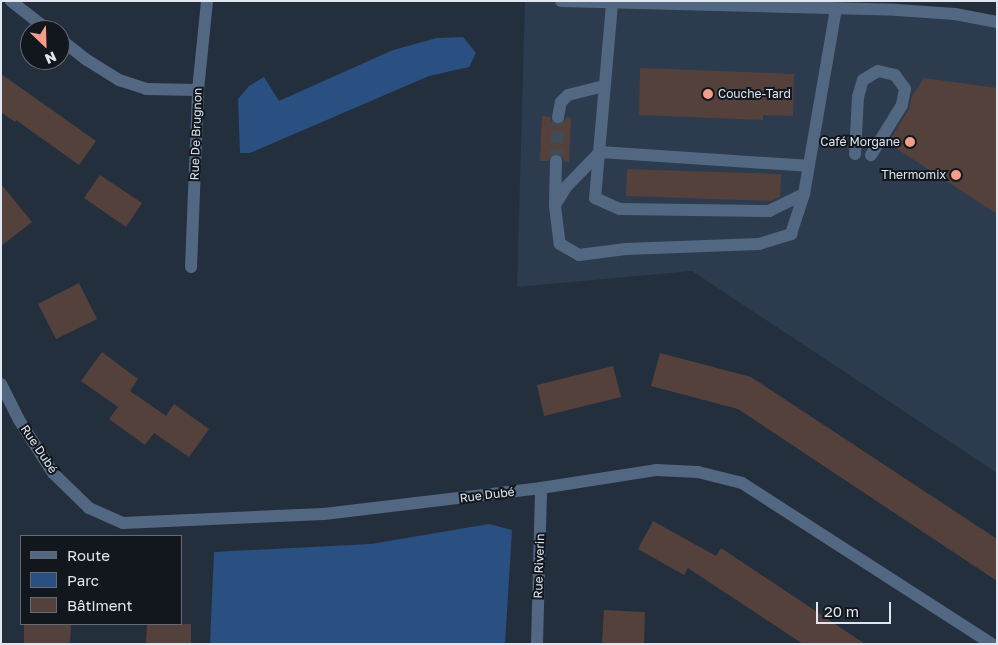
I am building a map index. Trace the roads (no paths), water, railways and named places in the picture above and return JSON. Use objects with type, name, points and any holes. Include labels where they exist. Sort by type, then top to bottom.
[{"type":"street","points":[[11,1],[35,20]]},
{"type":"street","name":"Rue De Brugnon","points":[[191,267],[198,90],[207,1]]},
{"type":"street","points":[[561,1],[955,14],[997,22]]},
{"type":"street","points":[[612,4],[603,86],[600,152],[595,198],[620,210],[769,211],[804,194]]},
{"type":"street","points":[[556,161],[555,206],[560,244],[579,256],[626,248],[759,244],[791,234],[804,194],[836,9]]},
{"type":"street","points":[[70,47],[86,60],[119,80],[146,89],[198,90]]},
{"type":"street","points":[[855,154],[858,97],[863,80],[878,71],[895,75],[905,88],[902,105],[871,155]]},
{"type":"street","points":[[558,117],[561,102],[568,95],[603,86]]},
{"type":"street","points":[[555,206],[567,186],[600,152],[809,166]]},
{"type":"street","name":"Rue Dubé","points":[[1,384],[19,420],[53,473],[89,508],[124,523],[324,514],[541,488],[656,470],[698,472],[742,483],[992,644]]},
{"type":"street","name":"Rue Riverin","points":[[537,644],[541,488]]},
{"type":"tunnel","points":[[556,161],[558,117]]},
{"type":"place","name":"Couche-Tard","points":[[708,94]]},
{"type":"place","name":"Café Morgane","points":[[910,142]]},
{"type":"place","name":"Thermomix","points":[[956,175]]}]
